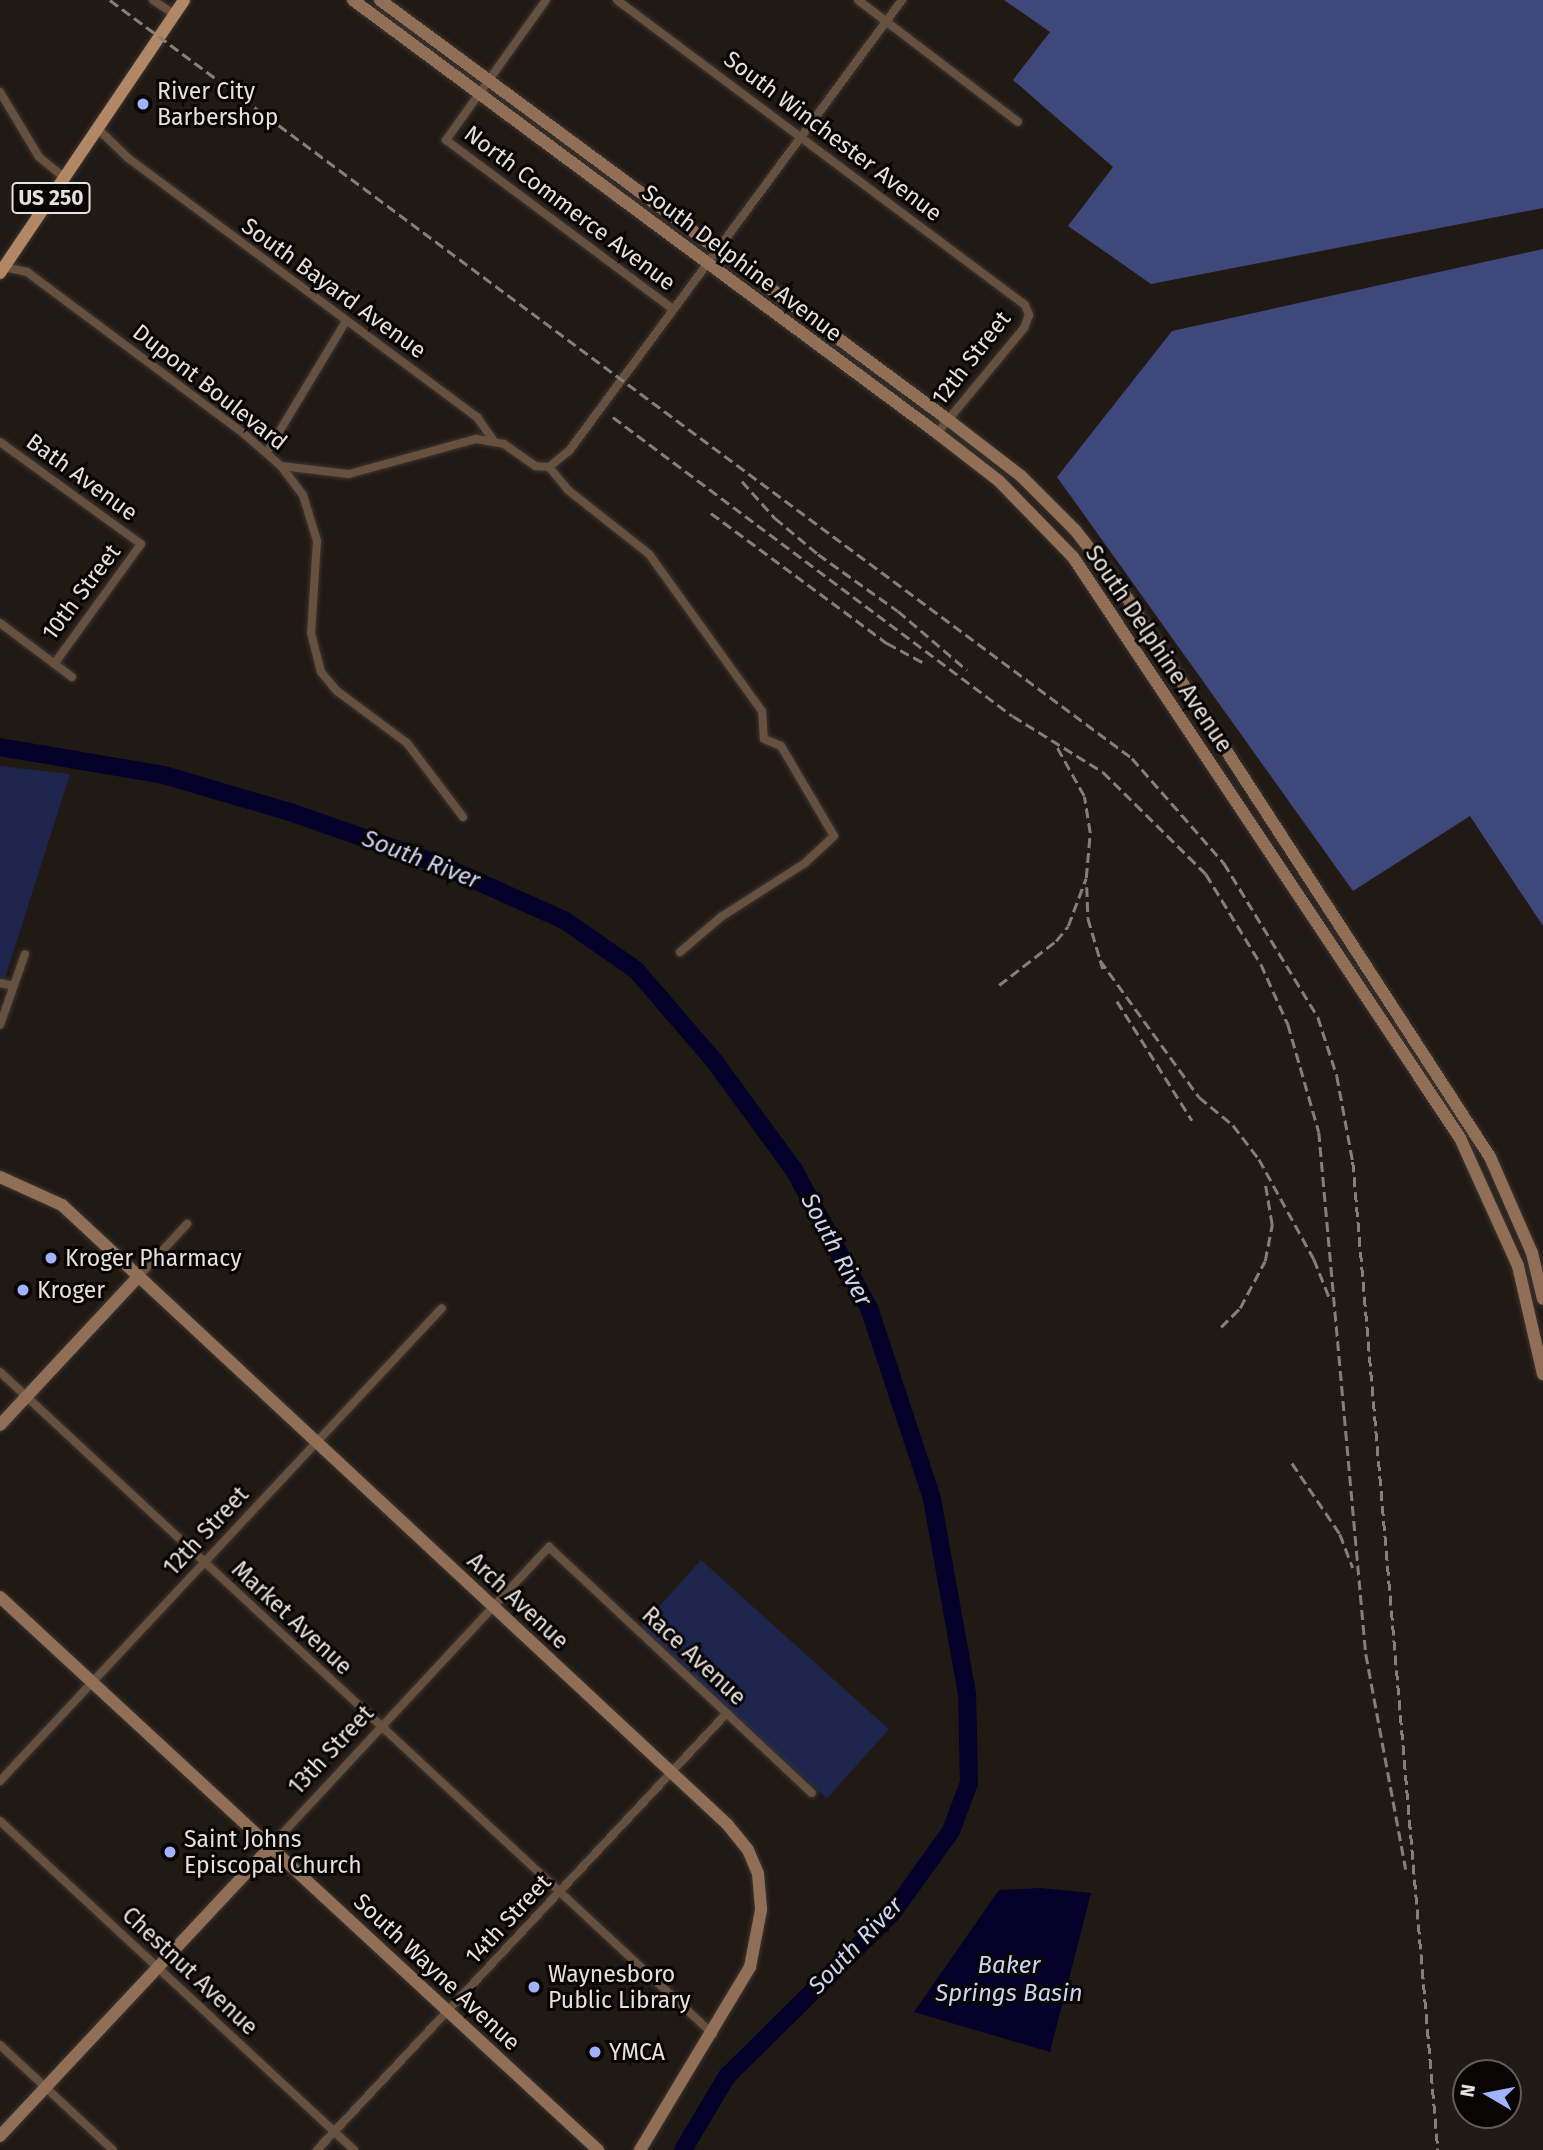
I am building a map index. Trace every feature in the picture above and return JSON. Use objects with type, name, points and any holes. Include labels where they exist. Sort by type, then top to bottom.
[{"type":"main road","name":"US 250","points":[[1,268],[99,130],[184,0]]},
{"type":"main road","name":"South Delphine Avenue","points":[[353,0],[937,433],[1041,521],[1100,591],[1460,1138],[1518,1266],[1543,1374]]},
{"type":"main road","name":"South Delphine Avenue","points":[[380,0],[947,419],[1048,502],[1122,590],[1490,1157],[1532,1253],[1543,1299]]},
{"type":"main road","name":"Arch Avenue","points":[[0,1177],[62,1205],[739,1837],[760,1884],[760,1924],[753,1959],[713,2034],[640,2150]]},
{"type":"main road","points":[[0,1425],[139,1276]]},
{"type":"main road","name":"South Wayne Avenue","points":[[0,1597],[598,2150]]},
{"type":"main road","name":"13th Street","points":[[0,2136],[270,1847]]},
{"type":"street","points":[[153,0],[174,14]]},
{"type":"street","points":[[477,92],[546,0]]},
{"type":"street","name":"South Winchester Avenue","points":[[617,0],[1025,306]]},
{"type":"street","points":[[858,0],[1018,122]]},
{"type":"street","points":[[549,467],[569,451],[902,0]]},
{"type":"street","points":[[0,92],[39,157],[65,178]]},
{"type":"street","name":"North Commerce Avenue","points":[[477,92],[446,137],[673,309]]},
{"type":"street","name":"South Bayard Avenue","points":[[99,130],[128,159],[477,417],[493,440],[536,466],[549,467],[568,491],[649,554],[762,711],[764,739],[781,746],[834,836],[805,863],[722,917],[680,952]]},
{"type":"street","name":"Dupont Boulevard","points":[[1,268],[27,272],[267,452],[281,466],[349,474],[386,467],[458,441],[493,440]]},
{"type":"street","name":"12th Street","points":[[937,433],[1024,328],[1029,315],[1025,306]]},
{"type":"street","points":[[267,452],[346,321]]},
{"type":"street","name":"Bath Avenue","points":[[0,442],[141,544]]},
{"type":"street","points":[[281,466],[303,495],[317,541],[311,634],[321,672],[337,691],[407,743],[463,817]]},
{"type":"street","name":"10th Street","points":[[54,664],[141,544]]},
{"type":"street","points":[[0,623],[72,677]]},
{"type":"street","points":[[0,1025],[25,954]]},
{"type":"street","points":[[0,983],[14,986]]},
{"type":"street","points":[[139,1276],[187,1224]]},
{"type":"street","name":"12th Street","points":[[0,1781],[442,1308]]},
{"type":"street","name":"Market Avenue","points":[[0,1372],[558,1893],[713,2034]]},
{"type":"street","name":"13th Street","points":[[270,1847],[549,1546]]},
{"type":"street","name":"Race Avenue","points":[[549,1546],[812,1793]]},
{"type":"street","name":"14th Street","points":[[317,2150],[727,1713]]},
{"type":"street","name":"Chestnut Avenue","points":[[0,1821],[354,2150]]},
{"type":"street","points":[[0,2045],[113,2150]]},
{"type":"shaded area","points":[[1004,0],[1543,0],[1543,208],[1151,284],[1068,226],[1113,167],[1013,80],[1050,32]]},
{"type":"shaded area","points":[[1543,249],[1543,926],[1470,816],[1353,891],[1057,477],[1172,331]]},
{"type":"shaded area","points":[[0,766],[70,774],[5,978],[0,977]]},
{"type":"shaded area","points":[[701,1560],[889,1729],[827,1798],[639,1629]]},
{"type":"water","name":"Baker Springs Basin","points":[[1040,1888],[1091,1893],[1050,2052],[914,2012],[999,1890]]},
{"type":"waterway","name":"South River","points":[[0,747],[164,775],[293,813],[436,863],[564,920],[636,970],[715,1062],[794,1170],[869,1308],[932,1499],[967,1693],[969,1783],[951,1831],[893,1912],[727,2076],[683,2150]]},
{"type":"railway","points":[[110,0],[1132,758],[1224,863],[1318,1017],[1337,1076],[1353,1162],[1438,2150]]},
{"type":"railway","points":[[613,417],[1013,716],[1103,772],[1206,874],[1261,964],[1288,1024],[1319,1132],[1366,1654],[1406,1869]]},
{"type":"railway","points":[[742,481],[775,518],[818,554],[898,611],[967,670]]},
{"type":"railway","points":[[711,513],[887,643],[926,664]]},
{"type":"railway","points":[[999,985],[1056,941],[1068,926],[1086,878],[1090,833],[1084,796],[1056,746]]},
{"type":"railway","points":[[1087,887],[1088,918],[1103,969]]},
{"type":"railway","points":[[1100,960],[1199,1097],[1233,1125],[1259,1159],[1314,1259],[1330,1299]]},
{"type":"railway","points":[[1117,1001],[1192,1120]]},
{"type":"railway","points":[[1221,1327],[1240,1308],[1265,1261],[1272,1225],[1265,1183]]},
{"type":"railway","points":[[1292,1463],[1340,1534],[1353,1568]]},
{"type":"place","name":"River City Barbershop","points":[[143,104]]},
{"type":"place","name":"Kroger Pharmacy","points":[[51,1258]]},
{"type":"place","name":"Kroger","points":[[23,1290]]},
{"type":"place","name":"Saint Johns Episcopal Church","points":[[170,1852]]},
{"type":"place","name":"Waynesboro Public Library","points":[[534,1987]]},
{"type":"place","name":"YMCA","points":[[595,2052]]}]
